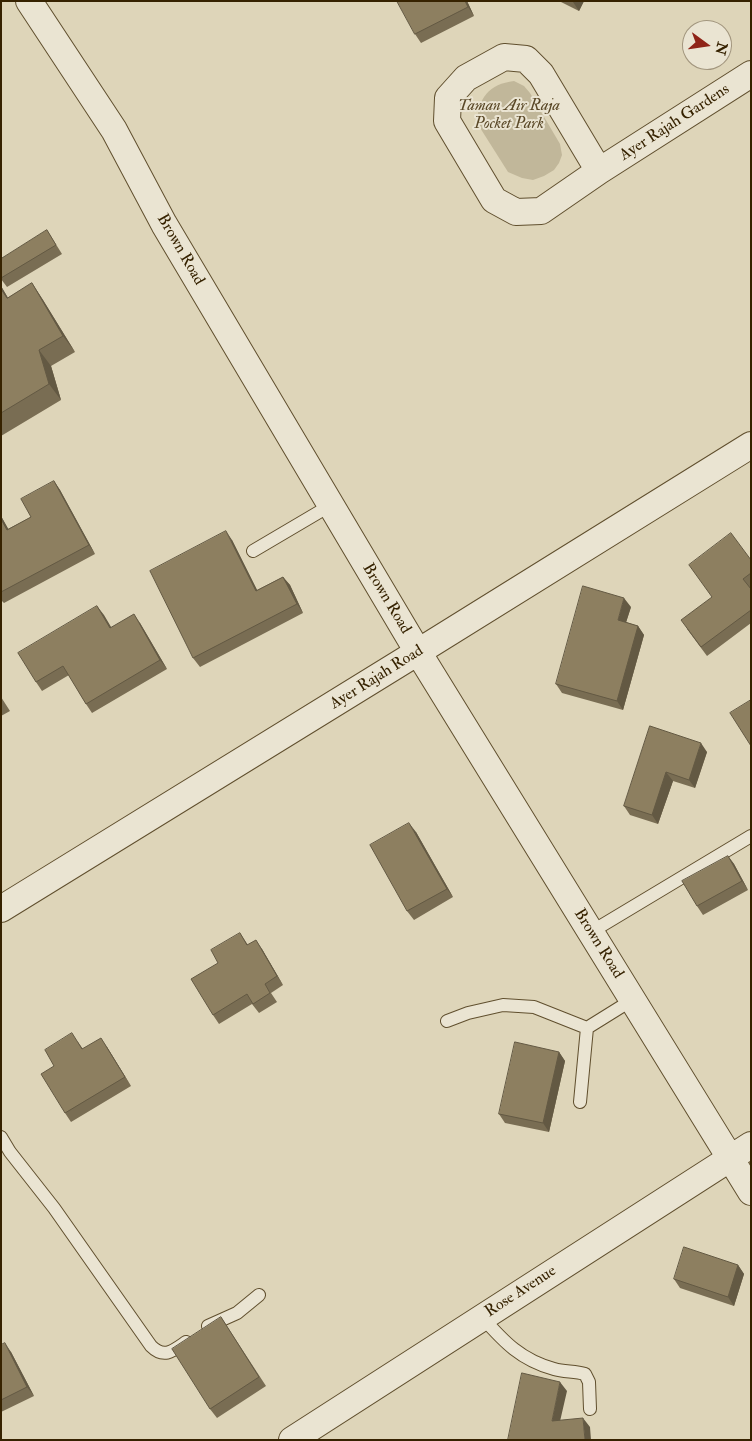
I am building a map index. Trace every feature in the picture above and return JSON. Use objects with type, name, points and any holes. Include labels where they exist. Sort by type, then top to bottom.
[{"type":"street","name":"Brown Road","points":[[29,1],[114,130],[164,224],[330,505],[632,1000],[740,1151],[751,1192]]},
{"type":"street","name":"Ayer Rajah Gardens","points":[[599,171],[541,74],[526,59],[504,57],[466,78],[448,98],[448,121],[494,200],[516,212],[541,211],[599,171],[751,74]]},
{"type":"street","name":"Ayer Rajah Road","points":[[1,909],[751,445]]},
{"type":"street","name":"Rose Avenue","points":[[292,1440],[740,1151]]},
{"type":"lane","points":[[253,551],[330,505]]},
{"type":"lane","points":[[591,932],[751,836]]},
{"type":"lane","points":[[587,1028],[632,1000]]},
{"type":"lane","points":[[447,1021],[468,1013],[503,1005],[534,1007],[587,1028]]},
{"type":"lane","points":[[580,1102],[587,1028]]},
{"type":"lane","points":[[1,1137],[10,1152],[54,1208],[151,1346],[156,1350],[162,1353],[169,1353],[175,1350],[206,1327],[237,1313],[259,1295]]},
{"type":"lane","points":[[482,1317],[504,1342],[516,1352],[538,1364],[556,1370],[585,1374],[589,1382],[590,1409]]},
{"type":"green space","name":"Taman Air Raja Pocket Park","points":[[514,81],[524,86],[530,93],[560,144],[562,155],[554,170],[533,180],[508,172],[477,123],[480,106],[486,94],[498,85]]},
{"type":"building","points":[[397,1],[465,1],[468,7],[415,34]]},
{"type":"building","points":[[47,230],[56,245],[1,278],[1,259]]},
{"type":"building","points":[[32,283],[63,336],[39,350],[49,384],[1,413],[1,289],[7,298]]},
{"type":"building","points":[[54,481],[89,545],[1,592],[1,519],[7,530],[31,517],[21,499]]},
{"type":"building","points":[[226,531],[256,591],[283,577],[297,604],[193,658],[150,571]]},
{"type":"building","points":[[731,533],[751,560],[751,573],[743,579],[751,589],[751,610],[701,647],[681,620],[712,597],[689,565]]},
{"type":"building","points":[[583,586],[624,598],[618,620],[638,626],[617,701],[556,684]]},
{"type":"building","points":[[97,606],[110,628],[134,614],[160,660],[86,704],[63,666],[36,682],[18,653]]},
{"type":"building","points":[[751,700],[751,746],[730,713]]},
{"type":"building","points":[[650,726],[701,743],[689,780],[666,772],[652,815],[624,806]]},
{"type":"building","points":[[409,823],[447,889],[407,911],[370,845]]},
{"type":"building","points":[[728,856],[742,881],[697,906],[682,881]]},
{"type":"building","points":[[240,933],[247,945],[256,940],[277,976],[265,984],[270,993],[253,1004],[247,994],[213,1015],[191,979],[218,963],[211,950]]},
{"type":"building","points":[[72,1033],[82,1049],[101,1038],[125,1077],[65,1113],[41,1074],[54,1066],[45,1050]]},
{"type":"building","points":[[515,1042],[559,1052],[543,1123],[499,1114]]},
{"type":"building","points":[[684,1247],[738,1265],[728,1297],[674,1279]]},
{"type":"building","points":[[221,1317],[259,1377],[210,1409],[172,1349]]},
{"type":"building","points":[[5,1343],[27,1387],[1,1400],[1,1345]]},
{"type":"building","points":[[522,1373],[560,1382],[552,1421],[583,1418],[585,1440],[508,1440]]}]
